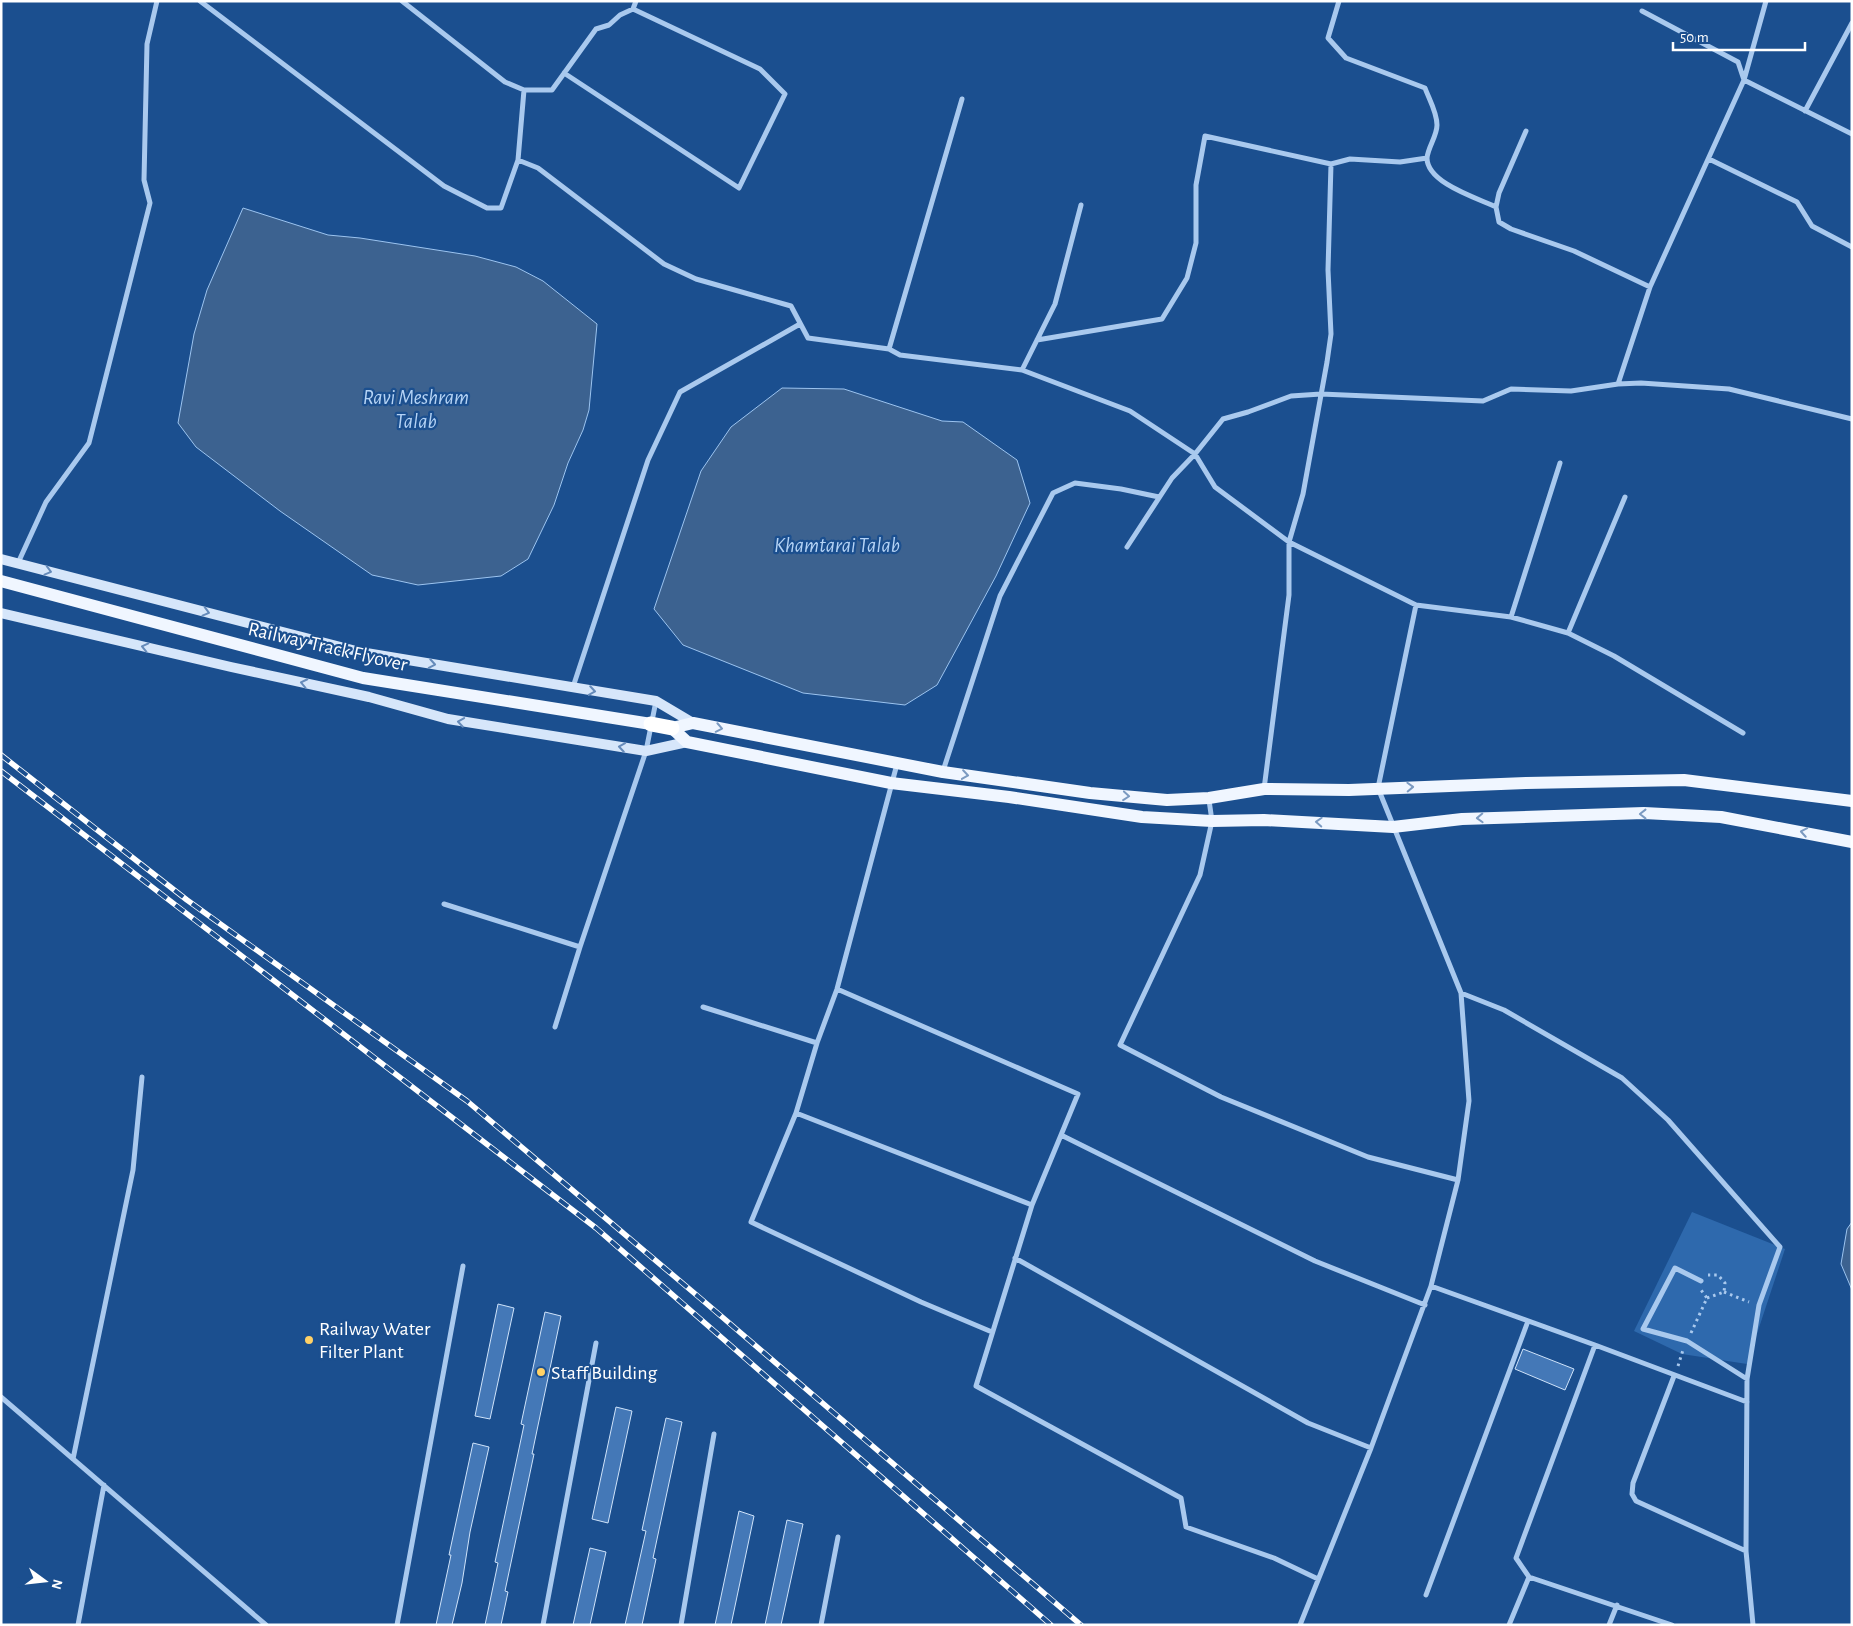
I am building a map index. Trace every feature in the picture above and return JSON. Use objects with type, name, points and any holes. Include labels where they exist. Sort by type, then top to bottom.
[{"type":"highway","points":[[651,724],[672,728]]},
{"type":"main road","name":"Railway Track Flyover","points":[[1,581],[363,678],[651,724]]},
{"type":"main road","points":[[672,728],[693,722],[943,772],[1090,793],[1167,800],[1209,798],[1264,789],[1348,790],[1517,783],[1684,780],[1852,801]]},
{"type":"main road","points":[[672,728],[687,742],[891,783],[1009,797],[1142,817],[1212,821],[1264,820],[1392,827],[1462,819],[1644,813],[1721,817],[1852,842]]},
{"type":"street","points":[[18,563],[46,502],[88,443],[150,203],[144,180],[147,44],[156,1]]},
{"type":"street","points":[[200,1],[444,186],[487,208],[501,208],[518,160],[524,90]]},
{"type":"street","points":[[402,1],[505,82],[524,90],[552,90],[596,29],[609,25],[620,15],[633,9],[636,1]]},
{"type":"street","points":[[1339,1],[1328,38],[1346,58],[1425,88],[1437,125],[1427,158],[1433,174],[1447,184],[1496,206]]},
{"type":"street","points":[[1618,384],[1650,287],[1744,80],[1766,1]]},
{"type":"street","points":[[564,73],[739,188],[785,94],[760,69],[633,9]]},
{"type":"street","points":[[1642,11],[1738,62],[1744,80],[1852,134]]},
{"type":"street","points":[[1805,111],[1852,23]]},
{"type":"street","points":[[888,349],[962,99]]},
{"type":"street","points":[[1526,131],[1499,193],[1496,206],[1499,222],[1511,229],[1574,251],[1650,287]]},
{"type":"street","points":[[1037,340],[1162,319],[1186,278],[1196,243],[1196,185],[1205,136],[1332,164],[1350,159],[1400,162],[1427,158]]},
{"type":"street","points":[[1709,159],[1798,202],[1812,226],[1852,247]]},
{"type":"street","points":[[518,160],[538,168],[664,264],[696,279],[791,306],[808,338],[888,349],[900,355],[1022,370],[1130,411],[1195,454],[1215,486],[1289,542],[1416,605],[1511,617],[1568,633],[1614,656],[1743,733]]},
{"type":"street","points":[[1264,789],[1289,595],[1289,542],[1303,494],[1331,334],[1328,270],[1332,164]]},
{"type":"street","points":[[1022,370],[1056,304],[1082,205]]},
{"type":"street","points":[[573,688],[648,460],[680,392],[800,324]]},
{"type":"street","points":[[1127,547],[1172,478],[1195,454],[1223,419],[1291,396],[1321,394],[1483,401],[1511,389],[1570,392],[1618,384],[1641,383],[1729,389],[1852,419]]},
{"type":"street","points":[[1511,617],[1560,463]]},
{"type":"street","points":[[943,772],[1000,596],[1053,493],[1075,483],[1121,489],[1158,497]]},
{"type":"street","points":[[1568,633],[1625,497]]},
{"type":"street","points":[[1,559],[360,652],[656,702],[693,722]]},
{"type":"street","points":[[1300,1625],[1371,1448],[1431,1286],[1458,1180],[1469,1101],[1462,993],[1392,827],[1378,788],[1416,605]]},
{"type":"street","points":[[1,613],[369,697],[448,720],[646,751],[687,742]]},
{"type":"street","points":[[556,1027],[580,947],[646,751],[656,702]]},
{"type":"street","points":[[897,762],[837,988],[817,1043],[796,1113],[751,1222],[921,1302],[992,1332]]},
{"type":"street","points":[[1209,798],[1212,821],[1200,875],[1120,1045],[1221,1097],[1368,1157],[1458,1180]]},
{"type":"street","points":[[444,904],[580,947]]},
{"type":"street","points":[[837,988],[1078,1094],[1032,1205],[976,1386],[1181,1498],[1186,1527],[1274,1558],[1318,1579]]},
{"type":"street","points":[[1462,993],[1504,1010],[1622,1078],[1668,1120],[1780,1248],[1759,1306],[1747,1379],[1746,1551],[1753,1625]]},
{"type":"street","points":[[703,1007],[817,1043]]},
{"type":"street","points":[[73,1459],[133,1170],[142,1077]]},
{"type":"street","points":[[796,1113],[1032,1205]]},
{"type":"street","points":[[1061,1135],[1315,1261],[1424,1305]]},
{"type":"street","points":[[1015,1258],[1308,1423],[1371,1448]]},
{"type":"street","points":[[397,1625],[463,1266]]},
{"type":"street","points":[[1701,1281],[1675,1268],[1643,1330],[1687,1341],[1747,1379]]},
{"type":"street","points":[[1431,1286],[1747,1402]]},
{"type":"street","points":[[1426,1594],[1528,1321]]},
{"type":"street","points":[[543,1625],[596,1343]]},
{"type":"street","points":[[1595,1345],[1516,1558],[1529,1577],[1672,1625]]},
{"type":"street","points":[[1674,1376],[1633,1483],[1632,1494],[1636,1501],[1746,1551]]},
{"type":"street","points":[[1,1397],[266,1625]]},
{"type":"street","points":[[681,1625],[714,1434]]},
{"type":"street","points":[[78,1625],[104,1485]]},
{"type":"street","points":[[821,1625],[838,1538]]},
{"type":"street","points":[[1509,1625],[1529,1577]]},
{"type":"street","points":[[1609,1625],[1617,1605]]},
{"type":"path","points":[[1707,1298],[1701,1291],[1701,1281],[1709,1274],[1718,1275],[1725,1283],[1724,1292]]},
{"type":"path","points":[[1674,1376],[1687,1341],[1707,1298],[1724,1292],[1759,1306]]},
{"type":"shaded area","points":[[1692,1212],[1785,1249],[1747,1364],[1682,1354],[1634,1331]]},
{"type":"water","name":"Ravi Meshram Talab","points":[[243,208],[328,235],[360,238],[475,256],[516,267],[543,281],[597,324],[589,410],[554,505],[528,559],[501,576],[418,585],[372,575],[280,511],[196,447],[178,423],[194,334],[207,290]]},
{"type":"water","name":"Khamtarai Talab","points":[[782,388],[844,389],[942,421],[963,422],[1017,460],[1030,503],[996,576],[937,685],[905,705],[803,693],[683,645],[654,609],[701,471],[731,427]]},
{"type":"water","points":[[1852,1222],[1852,1290],[1841,1264],[1847,1229]]},
{"type":"building","name":"Staff Building","points":[[498,1304],[514,1308],[490,1419],[475,1416]]},
{"type":"building","points":[[545,1312],[561,1316],[505,1591],[508,1592],[501,1625],[485,1625],[498,1563],[495,1562],[524,1425],[521,1424]]},
{"type":"building","points":[[1523,1349],[1574,1369],[1565,1390],[1515,1369]]},
{"type":"building","name":"Staff Building","points":[[616,1407],[632,1411],[608,1523],[592,1519]]},
{"type":"building","points":[[666,1418],[682,1422],[653,1558],[656,1559],[642,1625],[625,1625],[646,1531],[642,1530]]},
{"type":"building","points":[[473,1443],[489,1447],[470,1532],[462,1583],[452,1625],[436,1625],[451,1555],[449,1555]]},
{"type":"building","points":[[739,1511],[754,1516],[731,1625],[715,1625]]},
{"type":"building","points":[[787,1520],[803,1524],[781,1625],[765,1625]]},
{"type":"building","points":[[590,1548],[606,1552],[590,1625],[573,1625]]},
{"type":"railway","points":[[1,755],[187,900],[467,1101],[1081,1625]]},
{"type":"railway","points":[[1,771],[596,1228],[1051,1625]]},
{"type":"place","name":"Railway Water Filter Plant","points":[[309,1340]]},
{"type":"place","name":"Staff Building","points":[[541,1372]]}]
